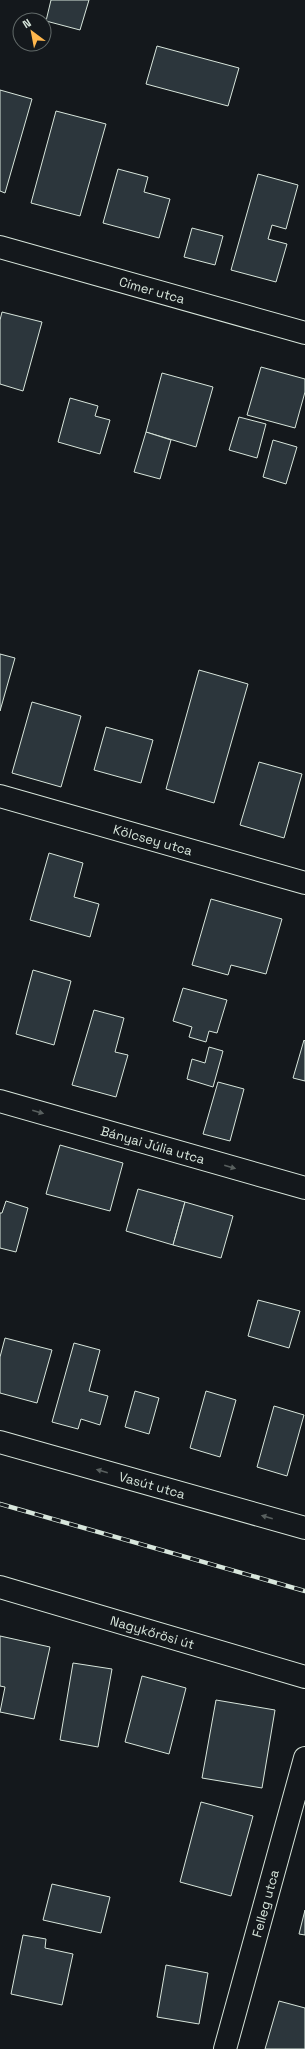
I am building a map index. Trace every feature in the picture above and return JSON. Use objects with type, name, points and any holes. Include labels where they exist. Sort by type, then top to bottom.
[{"type":"street","name":"Címer utca","points":[[0,247],[305,332]]},
{"type":"street","name":"Kölcsey utca","points":[[0,796],[305,883]]},
{"type":"street","name":"Bányai Júlia utca","points":[[0,1101],[305,1188]]},
{"type":"street","name":"Vasút utca","points":[[0,1442],[305,1528]]},
{"type":"street","name":"Nagykőrösi út","points":[[0,1587],[305,1677]]},
{"type":"street","name":"Felleg utca","points":[[225,2049],[305,1758]]},
{"type":"building","points":[[51,0],[89,0],[80,30],[52,23],[52,12],[48,12]]},
{"type":"building","points":[[157,46],[239,68],[228,106],[146,84]]},
{"type":"building","points":[[0,90],[32,99],[5,193],[0,191]]},
{"type":"building","points":[[56,111],[106,124],[80,216],[31,203]]},
{"type":"building","points":[[118,169],[148,177],[144,192],[170,199],[159,238],[103,223]]},
{"type":"building","points":[[258,174],[298,185],[286,229],[272,225],[268,239],[287,244],[276,282],[231,270]]},
{"type":"building","points":[[192,228],[223,236],[215,265],[184,257]]},
{"type":"building","points":[[2,312],[42,322],[23,391],[0,384],[0,320]]},
{"type":"building","points":[[261,367],[305,379],[305,392],[295,428],[247,415]]},
{"type":"building","points":[[162,373],[213,387],[196,447],[146,432]]},
{"type":"building","points":[[70,398],[98,406],[95,416],[110,420],[100,454],[58,442]]},
{"type":"building","points":[[239,417],[266,424],[257,458],[229,450]]},
{"type":"building","points":[[146,432],[171,440],[160,479],[134,472]]},
{"type":"building","points":[[273,440],[297,447],[286,484],[263,477]]},
{"type":"building","points":[[0,654],[15,658],[0,711]]},
{"type":"building","points":[[199,670],[248,684],[214,803],[166,789]]},
{"type":"building","points":[[32,702],[81,716],[61,787],[12,773]]},
{"type":"building","points":[[106,727],[153,740],[141,783],[94,770]]},
{"type":"building","points":[[259,762],[302,774],[284,838],[240,825]]},
{"type":"building","points":[[49,853],[83,863],[74,897],[99,904],[90,937],[30,920]]},
{"type":"building","points":[[211,899],[282,919],[266,974],[231,965],[228,975],[192,965]]},
{"type":"building","points":[[33,970],[71,981],[54,1045],[16,1034]]},
{"type":"building","points":[[183,988],[227,1000],[217,1033],[209,1031],[206,1042],[189,1037],[192,1027],[173,1021]]},
{"type":"building","points":[[94,1010],[124,1018],[115,1052],[128,1055],[116,1097],[72,1085]]},
{"type":"building","points":[[304,1040],[305,1041],[305,1081],[293,1078]]},
{"type":"building","points":[[209,1047],[223,1051],[213,1087],[187,1079],[192,1059],[205,1063]]},
{"type":"building","points":[[218,1082],[244,1089],[230,1141],[203,1134]]},
{"type":"building","points":[[60,1145],[123,1163],[110,1211],[46,1194]]},
{"type":"building","points":[[138,1189],[185,1202],[173,1245],[126,1231]]},
{"type":"building","points":[[6,1201],[28,1208],[16,1252],[0,1248],[0,1213],[2,1213]]},
{"type":"building","points":[[185,1202],[233,1216],[221,1258],[173,1245]]},
{"type":"building","points":[[258,1300],[300,1311],[289,1348],[248,1336]]},
{"type":"building","points":[[5,1338],[52,1350],[37,1403],[0,1393],[0,1357]]},
{"type":"building","points":[[74,1343],[100,1350],[89,1391],[108,1396],[100,1425],[81,1419],[78,1429],[52,1422]]},
{"type":"building","points":[[135,1391],[159,1398],[149,1434],[125,1427]]},
{"type":"building","points":[[206,1391],[236,1400],[220,1457],[190,1448]]},
{"type":"building","points":[[274,1406],[304,1415],[287,1476],[257,1467]]},
{"type":"building","points":[[0,1636],[50,1647],[34,1719],[0,1712],[5,1687],[0,1686]]},
{"type":"building","points":[[73,1663],[112,1669],[98,1747],[60,1740]]},
{"type":"building","points":[[142,1676],[186,1688],[169,1754],[125,1742]]},
{"type":"building","points":[[216,1700],[275,1710],[262,1788],[202,1778]]},
{"type":"building","points":[[201,1802],[253,1816],[231,1896],[180,1882]]},
{"type":"building","points":[[52,1884],[110,1897],[101,1933],[43,1920]]},
{"type":"building","points":[[305,1910],[305,1935],[299,1934]]},
{"type":"building","points":[[23,1935],[46,1939],[45,1948],[73,1954],[62,2005],[11,1994]]},
{"type":"building","points":[[166,1965],[208,1973],[199,2024],[157,2017]]},
{"type":"building","points":[[279,2001],[305,2008],[305,2049],[265,2049]]},
{"type":"railway","points":[[0,1504],[305,1591]]}]
